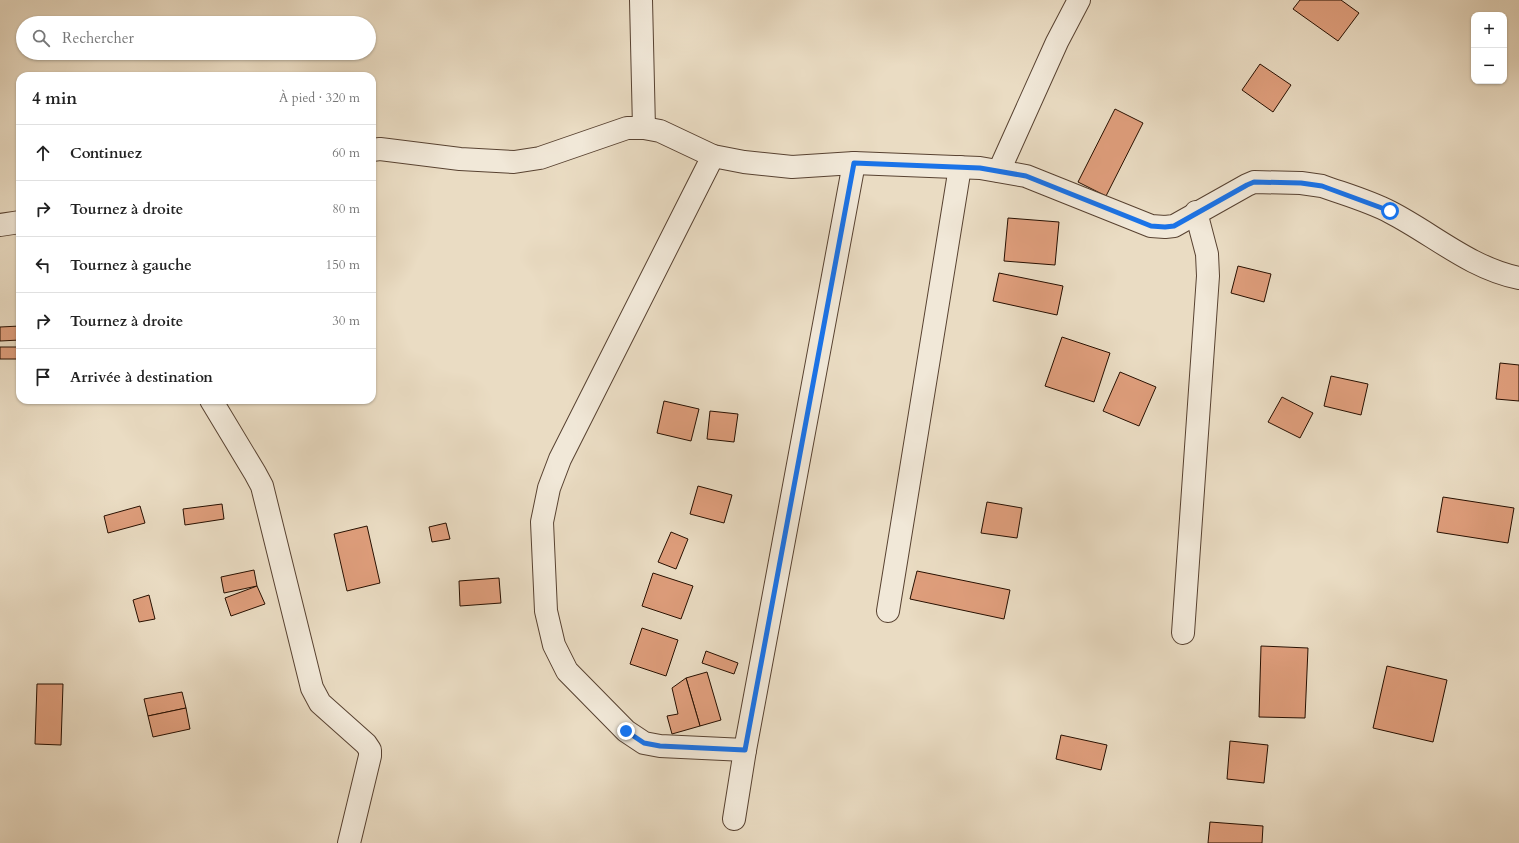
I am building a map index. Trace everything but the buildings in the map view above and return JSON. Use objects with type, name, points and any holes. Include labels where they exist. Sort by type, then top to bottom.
[{"type":"street","points":[[641,0],[644,128]]},
{"type":"street","points":[[999,171],[1057,42],[1079,0]]},
{"type":"street","points":[[376,150],[460,160],[514,162],[540,158],[627,128],[644,128],[660,131],[713,156],[744,162],[792,167],[854,163],[960,167],[999,171],[1026,176],[1151,226],[1165,227],[1174,226],[1196,212],[1254,182],[1301,183],[1322,186],[1390,211],[1481,266],[1502,275],[1519,278]]},
{"type":"street","points":[[713,156],[560,459],[549,488],[542,522],[546,611],[554,645],[567,671],[626,731],[644,743],[660,746],[745,750]]},
{"type":"street","points":[[734,819],[745,750],[854,163]]},
{"type":"street","points":[[888,611],[960,167]]},
{"type":"street","points":[[1183,634],[1208,276],[1207,254],[1196,212]]},
{"type":"street","points":[[0,225],[16,223]]},
{"type":"street","points":[[213,404],[262,486],[312,688],[320,703],[366,744],[370,750],[370,756],[349,843]]},
{"type":"route","points":[[626,731],[644,743],[660,746],[745,750],[854,163],[980,168],[1026,176],[1151,226],[1174,226],[1196,212],[1254,182],[1301,183],[1322,186],[1390,211]]}]
